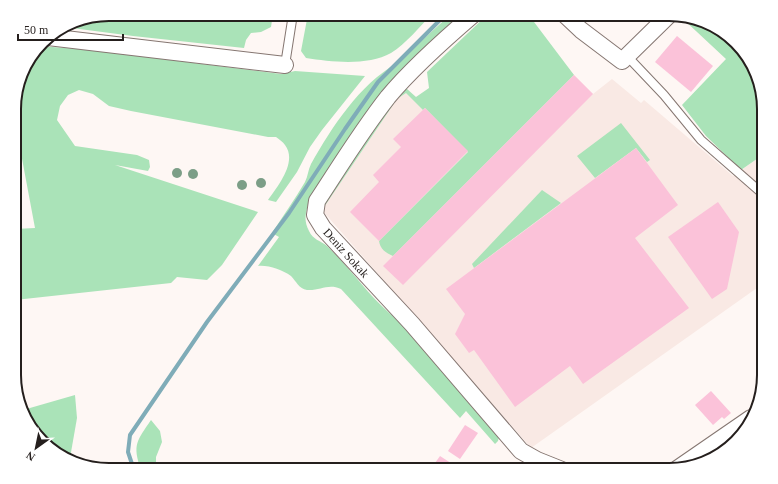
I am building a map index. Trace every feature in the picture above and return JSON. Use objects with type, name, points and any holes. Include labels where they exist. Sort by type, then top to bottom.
[{"type":"street","name":"Deniz Sokak","points":[[465,21],[407,76],[388,97],[317,201],[315,215],[322,228],[412,324],[521,451],[544,463]]},
{"type":"street","points":[[571,21],[622,61],[663,21]]},
{"type":"street","points":[[57,38],[285,65]]},
{"type":"street","points":[[690,460],[742,424]]},
{"type":"lane","points":[[285,65],[293,21]]},
{"type":"lane","points":[[627,56],[664,95],[702,140],[757,189]]},
{"type":"shaded area","points":[[567,66],[593,94],[612,79],[641,103],[644,100],[733,176],[757,159],[757,288],[531,448],[321,209],[394,97],[407,89],[415,97]]},
{"type":"green space","points":[[109,21],[272,21],[271,27],[261,32],[251,33],[246,40],[244,48],[75,28],[92,23]]},
{"type":"green space","points":[[307,21],[425,21],[397,49],[382,57],[372,60],[350,62],[327,61],[306,58],[301,51]]},
{"type":"green space","points":[[443,21],[456,21],[381,95],[308,205],[306,215],[307,227],[311,234],[337,256],[383,307],[404,324],[499,437],[495,444],[466,411],[460,418],[341,289],[336,287],[328,287],[307,290],[284,272],[271,267],[258,266],[279,237],[272,233],[305,182],[311,164],[337,122],[370,83],[397,63]]},
{"type":"green space","points":[[481,21],[533,21],[574,75],[393,256],[384,250],[379,241],[468,152],[425,108],[423,110],[406,93],[397,99],[322,210],[326,197],[394,97],[404,89],[407,89],[416,97],[429,88],[427,72]]},
{"type":"green space","points":[[688,23],[708,30],[727,43],[745,65],[754,87],[757,104],[757,159],[741,170],[706,136],[682,105],[726,59]]},
{"type":"green space","points":[[47,47],[90,50],[281,74],[295,71],[365,76],[322,130],[310,147],[297,172],[276,202],[268,200],[285,174],[289,159],[285,145],[276,137],[268,137],[109,106],[93,94],[79,90],[68,95],[60,106],[57,120],[75,146],[137,155],[149,160],[150,167],[148,171],[115,165],[258,212],[222,265],[207,280],[177,277],[171,283],[21,299],[21,229],[35,228],[21,153],[21,109],[23,92],[28,76],[36,60]]},
{"type":"green space","points":[[621,123],[650,160],[647,162],[636,148],[595,178],[577,156]]},
{"type":"green space","points":[[542,190],[561,203],[474,268],[472,264]]},
{"type":"green space","points":[[75,395],[77,418],[71,454],[56,445],[56,428],[39,428],[28,409]]},
{"type":"green space","points":[[151,420],[160,431],[162,442],[156,457],[156,463],[139,463],[137,443]]},
{"type":"building","points":[[677,36],[713,66],[691,92],[655,62]]},
{"type":"building","points":[[574,75],[593,94],[403,285],[383,266]]},
{"type":"building","points":[[425,108],[468,151],[379,241],[350,212],[379,182],[373,175],[401,147],[393,139]]},
{"type":"building","points":[[636,148],[678,205],[635,238],[689,308],[583,384],[570,366],[515,407],[474,350],[469,353],[455,334],[465,314],[446,289]]},
{"type":"building","points":[[718,202],[739,232],[727,289],[712,299],[668,237]]},
{"type":"building","points":[[711,391],[731,413],[724,419],[722,417],[713,425],[695,405]]},
{"type":"building","points":[[465,425],[478,433],[460,459],[448,451]]},
{"type":"building","points":[[440,456],[451,463],[435,463]]},
{"type":"waterway","points":[[132,463],[128,452],[130,435],[207,322],[289,213],[378,82],[439,21]]}]
